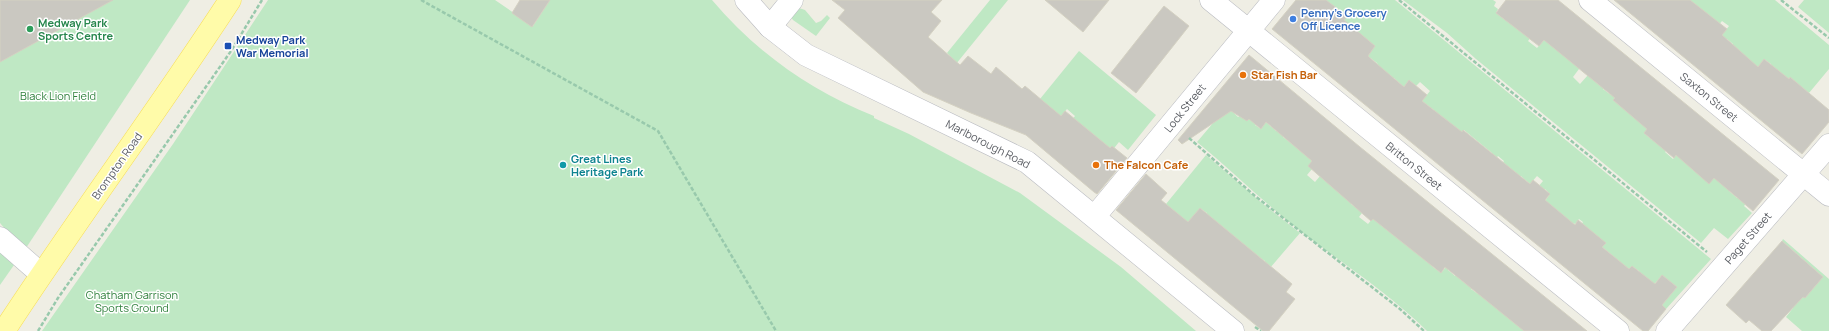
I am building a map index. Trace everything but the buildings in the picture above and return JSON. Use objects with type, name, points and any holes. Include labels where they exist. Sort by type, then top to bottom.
[{"type":"main road","name":"Brompton Road","points":[[4,331],[41,274],[186,68],[230,0]]},
{"type":"street","name":"Marlborough Road","points":[[746,0],[770,27],[806,55],[1027,162],[1094,216],[1241,327]]},
{"type":"street","points":[[770,27],[792,0]]},
{"type":"street","name":"Britton Street","points":[[1211,0],[1618,331]]},
{"type":"street","name":"Lock Street","points":[[1094,216],[1274,0]]},
{"type":"street","name":"Saxton Street","points":[[1590,0],[1829,195]]},
{"type":"street","name":"Paget Street","points":[[1667,331],[1829,145]]},
{"type":"street","points":[[0,238],[41,274]]},
{"type":"path","points":[[38,331],[58,298],[231,51],[262,0]]},
{"type":"path","points":[[421,0],[658,131],[776,331]]},
{"type":"path","points":[[1399,0],[1710,254]]},
{"type":"path","points":[[1781,0],[1829,38]]},
{"type":"path","points":[[1188,137],[1255,196],[1400,309],[1424,331]]},
{"type":"path","points":[[1241,327],[1261,331]]},
{"type":"green space","name":"Black Lion Field","points":[[87,0],[190,0],[24,251],[0,223],[0,62]]},
{"type":"green space","name":"Great Lines Heritage Park","points":[[268,0],[495,0],[533,26],[550,0],[712,0],[747,37],[806,82],[851,106],[874,116],[874,118],[909,134],[1020,193],[1121,267],[1196,331],[42,331],[173,144]]},
{"type":"green space","points":[[990,0],[1008,0],[956,64],[940,71],[951,57],[947,53]]},
{"type":"green space","points":[[1310,0],[1395,0],[1711,259],[1666,309],[1662,305],[1677,287],[1662,275],[1647,293],[1639,271],[1632,266],[1623,276],[1606,263],[1612,255],[1579,228],[1583,222],[1579,219],[1575,224],[1540,208],[1550,194],[1545,189],[1542,193],[1537,188],[1543,181],[1537,176],[1530,184],[1521,176],[1520,178],[1495,172],[1504,161],[1498,156],[1495,160],[1490,156],[1492,153],[1464,130],[1456,140],[1456,128],[1439,114],[1428,118],[1434,110],[1422,101],[1430,91],[1420,82],[1416,86],[1409,80],[1404,87],[1394,78],[1387,87],[1377,63],[1368,56],[1375,46],[1366,39],[1358,48],[1343,21],[1346,16]]},
{"type":"green space","points":[[1403,0],[1493,0],[1496,2],[1494,6],[1498,9],[1496,13],[1504,19],[1541,25],[1528,41],[1537,48],[1545,39],[1585,61],[1573,77],[1580,84],[1588,75],[1600,86],[1606,77],[1609,80],[1603,89],[1611,95],[1618,87],[1621,90],[1613,100],[1635,118],[1651,124],[1644,133],[1652,140],[1678,135],[1665,152],[1673,159],[1687,142],[1736,183],[1729,191],[1737,198],[1752,196],[1744,206],[1752,213],[1728,239],[1714,228],[1701,243],[1476,59],[1447,33]]},
{"type":"green space","points":[[1690,0],[1775,0],[1829,45],[1829,69],[1809,93],[1802,88],[1789,104],[1784,99],[1797,83],[1790,77],[1776,94],[1771,64],[1764,59],[1758,67],[1730,47],[1733,44],[1727,39],[1714,45],[1729,26],[1722,21],[1707,39]]},
{"type":"green space","points":[[1804,0],[1829,0],[1829,33],[1798,7]]},
{"type":"green space","points":[[799,8],[805,10],[816,23],[821,21],[827,15],[830,18],[816,36],[791,17]]},
{"type":"green space","points":[[1079,51],[1156,115],[1128,150],[1119,142],[1111,152],[1061,133],[1075,116],[1067,109],[1052,127],[1040,99]]},
{"type":"green space","points":[[1261,104],[1255,125],[1261,129],[1266,122],[1276,131],[1289,129],[1283,137],[1317,163],[1307,175],[1315,182],[1331,163],[1352,202],[1351,204],[1360,211],[1374,197],[1359,217],[1368,224],[1384,205],[1433,267],[1441,273],[1451,261],[1448,270],[1455,276],[1461,269],[1465,272],[1460,279],[1467,285],[1473,278],[1477,281],[1471,289],[1478,294],[1484,287],[1525,331],[1427,331],[1412,316],[1379,289],[1281,216],[1197,142],[1219,116],[1231,110],[1238,117]]},
{"type":"green space","points":[[1206,155],[1263,204],[1300,233],[1258,282],[1249,282],[1265,261],[1259,257],[1244,276],[1191,233],[1207,213],[1200,208],[1184,228],[1166,204]]},
{"type":"green space","points":[[1783,239],[1829,279],[1829,331],[1802,331],[1786,317],[1793,308],[1776,292],[1786,283],[1805,298],[1823,277],[1782,241]]},
{"type":"green space","points":[[0,252],[14,265],[0,285]]},
{"type":"place","name":"Penny's Grocery Off Licence","points":[[1293,19]]},
{"type":"place","name":"Medway Park Sports Centre","points":[[30,29]]},
{"type":"place","name":"Medway Park War Memorial","points":[[228,46]]},
{"type":"place","name":"Star Fish Bar","points":[[1243,75]]},
{"type":"place","name":"Great Lines Heritage Park","points":[[563,165]]},
{"type":"place","name":"The Falcon Cafe","points":[[1096,165]]},
{"type":"park label","name":"Chatham Garrison Sports Ground","points":[[132,301]]}]
